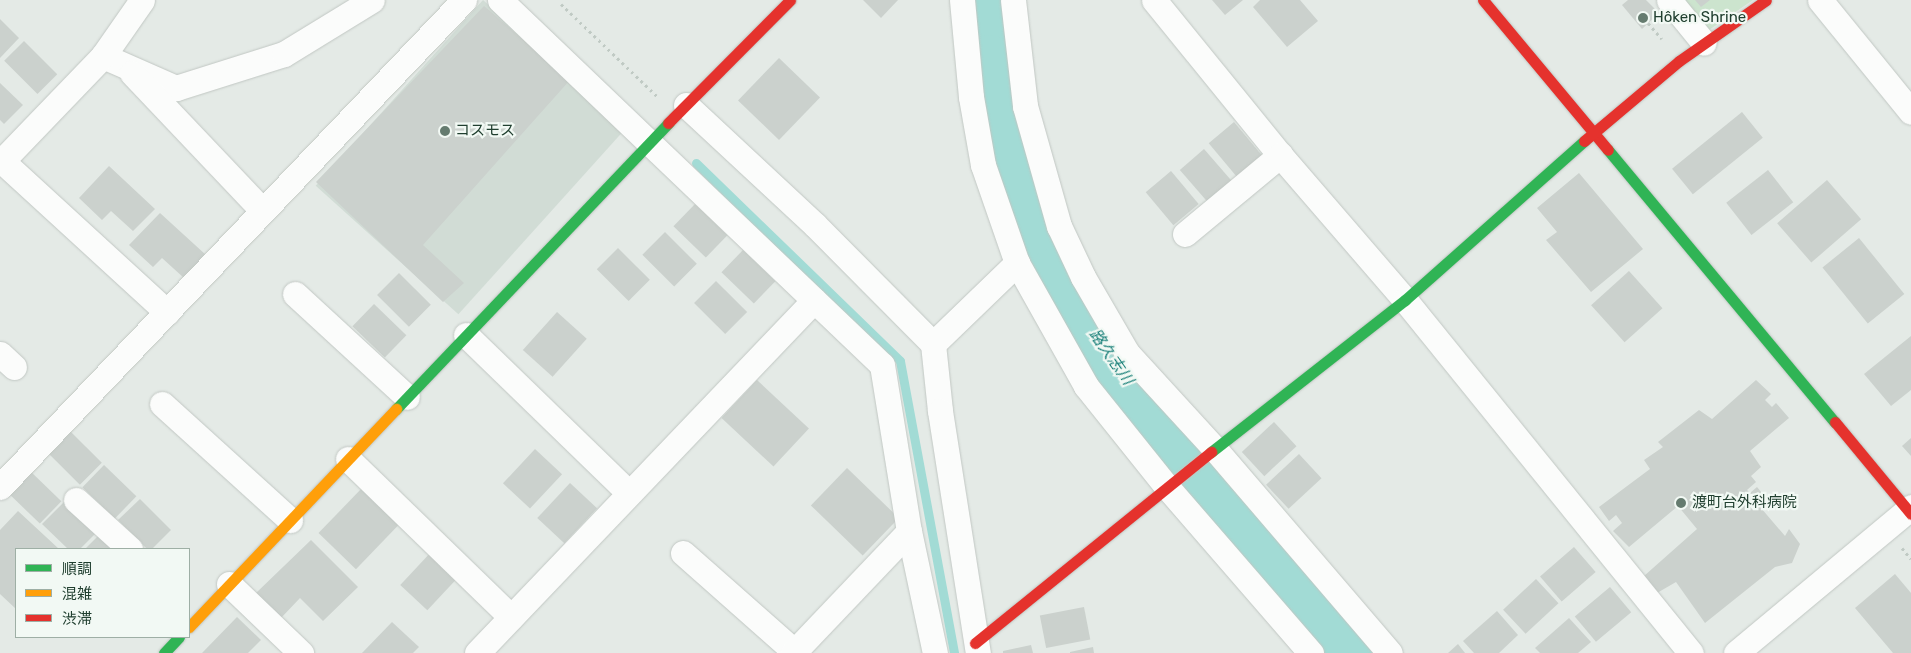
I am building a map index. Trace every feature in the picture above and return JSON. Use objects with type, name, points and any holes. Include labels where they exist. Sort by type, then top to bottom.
[{"type":"street","points":[[142,0],[114,61],[1,162],[167,312]]},
{"type":"street","points":[[114,61],[176,88],[284,54],[372,0]]},
{"type":"street","points":[[0,487],[464,0]]},
{"type":"street","points":[[500,0],[882,365],[910,532],[936,653]]},
{"type":"street","points":[[193,615],[229,584],[650,142],[790,0]]},
{"type":"street","points":[[962,0],[972,97],[983,165],[1017,264],[1086,386],[1172,482],[1311,653]]},
{"type":"street","points":[[1013,0],[1025,106],[1059,226],[1083,277],[1127,353],[1209,452],[1390,653]]},
{"type":"street","points":[[1154,0],[1280,155],[1405,300],[1691,653]]},
{"type":"street","points":[[1483,0],[1910,510],[1736,653]]},
{"type":"street","points":[[1669,0],[1704,43]]},
{"type":"street","points":[[977,648],[1172,482],[1405,300],[1593,133],[1704,43],[1766,0]]},
{"type":"street","points":[[1820,0],[1911,112]]},
{"type":"street","points":[[114,61],[263,211]]},
{"type":"street","points":[[686,105],[815,226],[933,344],[941,420],[977,648]]},
{"type":"street","points":[[1185,234],[1280,155]]},
{"type":"street","points":[[933,344],[1017,264]]},
{"type":"street","points":[[294,294],[407,397]]},
{"type":"street","points":[[477,653],[814,300]]},
{"type":"street","points":[[466,335],[630,493]]},
{"type":"street","points":[[162,404],[290,520]]},
{"type":"street","points":[[348,459],[511,617]]},
{"type":"street","points":[[76,500],[129,548]]},
{"type":"street","points":[[683,553],[794,652],[910,532]]},
{"type":"street","points":[[229,584],[300,653]]},
{"type":"street","points":[[164,653],[178,638]]},
{"type":"path","points":[[561,4],[658,97]]},
{"type":"path","points":[[1900,546],[1911,559]]},
{"type":"shaded area","name":"コスモス","points":[[483,0],[626,128],[458,314],[316,186]]},
{"type":"green space","points":[[1675,0],[1753,0],[1703,34]]},
{"type":"building","points":[[863,0],[898,0],[881,18]]},
{"type":"building","points":[[1212,0],[1243,0],[1225,15]]},
{"type":"building","points":[[1260,0],[1300,0],[1318,21],[1287,47],[1253,7]]},
{"type":"building","name":"Hôken Shrine","points":[[1628,0],[1646,0],[1659,13],[1642,29],[1622,5]]},
{"type":"building","points":[[1695,0],[1710,0],[1701,7]]},
{"type":"building","name":"コスモス","points":[[484,6],[570,80],[423,245],[464,283],[443,302],[316,182]]},
{"type":"building","points":[[0,19],[19,38],[0,58]]},
{"type":"building","points":[[24,41],[57,74],[37,94],[4,61]]},
{"type":"building","points":[[779,58],[820,98],[779,140],[738,100]]},
{"type":"building","points":[[0,83],[23,105],[4,124],[0,120]]},
{"type":"building","points":[[1742,112],[1763,138],[1693,194],[1672,169]]},
{"type":"building","points":[[1234,122],[1262,155],[1236,176],[1209,143]]},
{"type":"building","points":[[1204,149],[1232,181],[1208,202],[1180,170]]},
{"type":"building","points":[[109,166],[155,209],[133,231],[111,211],[102,220],[79,198]]},
{"type":"building","points":[[1768,170],[1793,202],[1751,235],[1726,203]]},
{"type":"building","points":[[1171,171],[1199,204],[1173,225],[1146,192]]},
{"type":"building","points":[[1579,173],[1643,249],[1591,292],[1546,240],[1557,232],[1537,208]]},
{"type":"building","points":[[1827,180],[1861,219],[1811,263],[1777,223]]},
{"type":"building","points":[[695,204],[727,235],[706,258],[673,226]]},
{"type":"building","points":[[160,213],[206,255],[184,278],[162,258],[153,267],[129,245]]},
{"type":"building","points":[[665,232],[697,264],[674,286],[642,255]]},
{"type":"building","points":[[1859,238],[1904,294],[1868,324],[1822,268]]},
{"type":"building","points":[[618,248],[650,280],[629,301],[597,269]]},
{"type":"building","points":[[743,250],[775,281],[754,304],[721,272]]},
{"type":"building","points":[[1629,271],[1662,308],[1625,342],[1591,305]]},
{"type":"building","points":[[399,273],[431,305],[409,327],[377,295]]},
{"type":"building","points":[[716,281],[747,312],[725,334],[694,303]]},
{"type":"building","points":[[374,304],[406,335],[385,358],[352,326]]},
{"type":"building","points":[[557,312],[587,339],[553,377],[523,350]]},
{"type":"building","points":[[1911,336],[1911,390],[1891,406],[1864,374]]},
{"type":"building","points":[[757,380],[809,428],[773,466],[722,418]]},
{"type":"building","name":"渡町台外科病院","points":[[1756,380],[1771,394],[1765,400],[1772,407],[1776,403],[1789,418],[1750,451],[1761,467],[1751,476],[1756,482],[1747,490],[1750,493],[1757,487],[1762,493],[1755,501],[1785,536],[1789,529],[1800,544],[1792,563],[1775,567],[1705,623],[1676,582],[1657,593],[1644,576],[1697,529],[1678,506],[1629,547],[1613,531],[1622,523],[1616,515],[1609,521],[1599,507],[1650,469],[1644,460],[1663,447],[1658,442],[1699,410],[1712,419]]},
{"type":"building","points":[[1274,422],[1297,446],[1264,476],[1242,452]]},
{"type":"building","points":[[70,431],[102,463],[80,485],[48,453]]},
{"type":"building","points":[[1911,438],[1911,456],[1902,446]]},
{"type":"building","points":[[535,449],[562,474],[530,509],[503,483]]},
{"type":"building","points":[[1299,454],[1322,478],[1289,509],[1266,485]]},
{"type":"building","points":[[104,465],[136,496],[115,519],[82,487]]},
{"type":"building","points":[[847,468],[899,518],[863,555],[811,505]]},
{"type":"building","points":[[29,470],[61,501],[40,524],[7,492]]},
{"type":"building","points":[[570,483],[597,508],[564,543],[537,518]]},
{"type":"building","points":[[363,487],[400,523],[356,569],[319,533]]},
{"type":"building","points":[[140,499],[171,530],[153,548],[146,548],[118,520]]},
{"type":"building","points":[[64,502],[96,533],[81,548],[67,548],[42,524]]},
{"type":"building","points":[[18,511],[58,548],[15,548],[15,608],[0,594],[0,530]]},
{"type":"building","points":[[99,535],[113,548],[86,548]]},
{"type":"building","points":[[311,540],[358,587],[323,621],[300,598],[281,618],[256,593]]},
{"type":"building","points":[[1574,547],[1596,572],[1562,601],[1540,577]]},
{"type":"building","points":[[433,550],[460,575],[427,610],[400,585]]},
{"type":"building","points":[[1895,574],[1911,593],[1911,653],[1893,653],[1855,608]]},
{"type":"building","points":[[1536,579],[1559,603],[1526,634],[1503,610]]},
{"type":"building","points":[[1610,587],[1631,612],[1596,642],[1575,617]]},
{"type":"building","points":[[1084,607],[1090,639],[1046,648],[1040,616]]},
{"type":"building","points":[[1497,611],[1518,635],[1499,653],[1474,653],[1463,641]]},
{"type":"building","points":[[237,617],[261,640],[248,653],[202,653]]},
{"type":"building","points":[[1569,618],[1591,642],[1578,653],[1540,653],[1535,648]]},
{"type":"building","points":[[392,622],[419,647],[413,653],[362,653]]},
{"type":"building","points":[[1458,644],[1465,653],[1448,653]]},
{"type":"building","points":[[1031,645],[1033,653],[1003,653],[1003,651]]},
{"type":"building","points":[[1093,647],[1094,653],[1070,653],[1070,652]]},
{"type":"waterway","name":"路久志川","points":[[987,0],[989,60],[1052,274],[1202,486],[1355,653]]},
{"type":"waterway","points":[[696,163],[900,361],[954,653]]},
{"type":"traffic: fast","points":[[396,409],[668,123]]},
{"type":"traffic: fast","points":[[1211,452],[1405,300],[1584,141]]},
{"type":"traffic: fast","points":[[1608,150],[1835,422]]},
{"type":"traffic: fast","points":[[164,653],[178,638]]},
{"type":"traffic: slow","points":[[190,626],[396,409]]},
{"type":"traffic: jam","points":[[668,123],[790,0]]},
{"type":"traffic: jam","points":[[1483,0],[1608,150]]},
{"type":"traffic: jam","points":[[1584,141],[1679,61],[1766,0]]},
{"type":"traffic: jam","points":[[1835,422],[1911,514]]},
{"type":"traffic: jam","points":[[975,643],[1211,452]]},
{"type":"place","name":"Hôken Shrine","points":[[1643,18]]},
{"type":"place","name":"コスモス","points":[[445,131]]},
{"type":"place","name":"渡町台外科病院","points":[[1681,503]]}]
